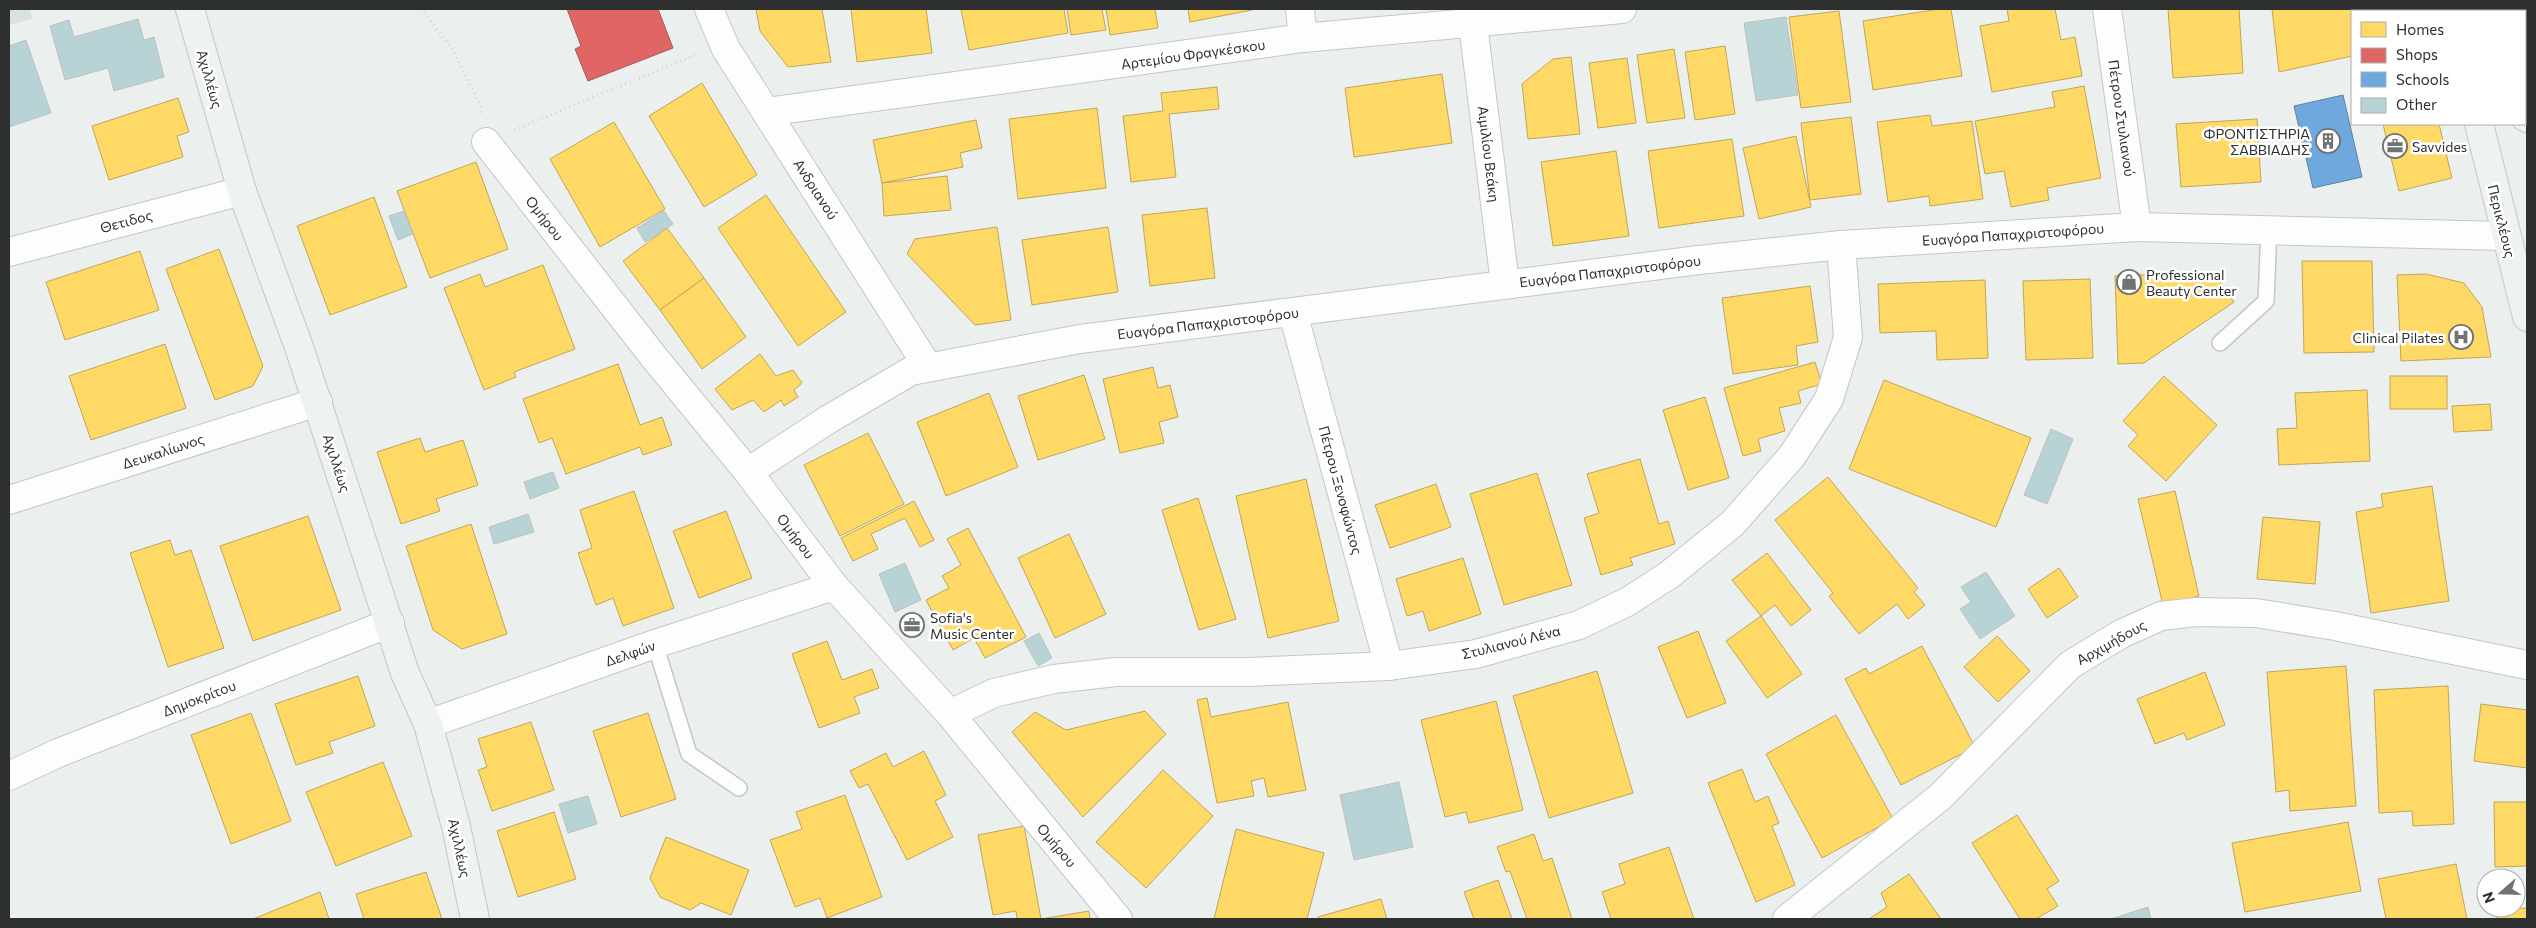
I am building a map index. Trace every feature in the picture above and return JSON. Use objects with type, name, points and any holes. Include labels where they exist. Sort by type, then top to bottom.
[{"type":"street","name":"Αχιλλέως","points":[[190,9],[242,191],[318,402],[406,672],[428,724],[456,826],[475,919]]},
{"type":"street","name":"Ανδριανού","points":[[709,9],[723,43],[928,367]]},
{"type":"street","points":[[1300,9],[1303,38]]},
{"type":"street","name":"Αρτεμίου Φραγκέσκου","points":[[766,112],[1303,38],[1622,9]]},
{"type":"street","name":"Πέτρου Στυλιανού","points":[[2107,9],[2137,227]]},
{"type":"street","name":"Αιμιλίου Βεάκη","points":[[1473,24],[1505,284]]},
{"type":"street","name":"Περικλέους","points":[[2479,125],[2505,236],[2527,317]]},
{"type":"street","name":"Ομήρου","points":[[486,142],[653,356],[748,472],[834,586],[950,714],[1118,919]]},
{"type":"street","name":"Θετιδος","points":[[9,252],[242,191]]},
{"type":"street","name":"Ευαγόρα Παπαχριστοφόρου","points":[[748,472],[829,419],[911,371],[1080,339],[1505,284],[1841,245],[2137,227],[2505,236]]},
{"type":"street","name":"Στυλιανού Λένα","points":[[950,714],[994,693],[1054,679],[1116,672],[1248,672],[1389,666],[1476,654],[1579,625],[1627,602],[1669,576],[1732,524],[1792,456],[1829,399],[1848,338],[1841,245]]},
{"type":"street","name":"Πέτρου Ξενοφώντος","points":[[1292,313],[1389,666]]},
{"type":"street","name":"Δευκαλίωνος","points":[[9,500],[318,402]]},
{"type":"street","name":"Δελφών","points":[[428,724],[655,644],[834,586]]},
{"type":"street","name":"Αρχιμήδους","points":[[1787,919],[1940,797],[2070,665],[2121,634],[2161,616],[2196,612],[2256,613],[2335,626],[2527,665]]},
{"type":"street","name":"Δημοκρίτου","points":[[9,776],[58,753],[390,623]]},
{"type":"lane","points":[[2220,343],[2266,301],[2269,229]]},
{"type":"lane","points":[[655,644],[689,754],[739,788]]},
{"type":"path","points":[[421,9],[453,50],[480,105]]},
{"type":"path","points":[[486,142],[723,43]]},
{"type":"shaded area","points":[[9,9],[30,9],[32,19],[9,25]]},
{"type":"building: Homes","points":[[756,9],[822,9],[831,62],[788,67],[760,31]]},
{"type":"building: Homes","points":[[851,9],[926,9],[932,53],[857,62]]},
{"type":"building: Homes","points":[[961,9],[1064,9],[1068,33],[969,50]]},
{"type":"building: Homes","points":[[1067,9],[1102,9],[1106,30],[1071,35]]},
{"type":"building: Homes","points":[[1106,9],[1155,9],[1158,28],[1110,35]]},
{"type":"building: Homes","points":[[1188,9],[1252,9],[1252,10],[1190,22]]},
{"type":"building: Homes","points":[[1939,9],[1951,9],[1962,76],[1873,90],[1863,21]]},
{"type":"building: Homes","points":[[2007,9],[2055,9],[2061,40],[2075,37],[2082,76],[1992,92],[1980,26],[2009,21]]},
{"type":"building: Homes","points":[[2168,9],[2239,9],[2243,73],[2173,78]]},
{"type":"building: Homes","points":[[2272,9],[2401,9],[2351,10],[2351,56],[2279,72]]},
{"type":"building: Homes","points":[[1839,11],[1851,102],[1801,108],[1789,17]]},
{"type":"building: Homes","points":[[1725,46],[1735,114],[1695,120],[1685,52]]},
{"type":"building: Homes","points":[[1674,49],[1685,118],[1647,123],[1637,55]]},
{"type":"building: Homes","points":[[1571,57],[1580,134],[1528,139],[1522,84],[1553,59]]},
{"type":"building: Homes","points":[[1627,58],[1636,123],[1598,128],[1589,63]]},
{"type":"building: Homes","points":[[1442,74],[1452,143],[1354,157],[1345,88]]},
{"type":"building: Homes","points":[[702,83],[757,175],[704,207],[649,116]]},
{"type":"building: Homes","points":[[2084,86],[2101,178],[2047,188],[2049,200],[2011,207],[2004,171],[1985,174],[1975,121],[2055,107],[2052,92]]},
{"type":"building: Homes","points":[[1217,87],[1219,109],[1169,114],[1176,177],[1131,182],[1123,116],[1163,111],[1161,93]]},
{"type":"building: Homes","points":[[178,98],[189,132],[177,136],[183,157],[109,180],[92,126]]},
{"type":"building: Homes","points":[[1097,108],[1106,188],[1018,199],[1009,119]]},
{"type":"building: Homes","points":[[1930,115],[1932,126],[1972,121],[1983,199],[1930,206],[1929,196],[1888,202],[1877,122]]},
{"type":"building: Homes","points":[[1851,117],[1861,194],[1810,200],[1801,123]]},
{"type":"building: Homes","points":[[2257,119],[2261,182],[2181,187],[2176,124]]},
{"type":"building: Homes","points":[[976,120],[982,148],[960,153],[963,167],[882,183],[873,140]]},
{"type":"building: Homes","points":[[614,122],[665,209],[600,247],[550,159]]},
{"type":"building: Homes","points":[[2383,125],[2439,125],[2452,178],[2399,191]]},
{"type":"building: Homes","points":[[1796,136],[1811,207],[1759,219],[1743,148]]},
{"type":"building: Homes","points":[[1732,139],[1744,216],[1659,228],[1648,151]]},
{"type":"building: Homes","points":[[1616,151],[1629,236],[1553,246],[1541,162]]},
{"type":"building: Homes","points":[[476,162],[508,249],[430,278],[397,191]]},
{"type":"building: Homes","points":[[947,176],[951,210],[884,216],[882,183]]},
{"type":"building: Homes","points":[[766,195],[846,312],[798,346],[718,228]]},
{"type":"building: Homes","points":[[374,197],[407,287],[330,315],[297,226]]},
{"type":"building: Homes","points":[[1207,208],[1215,278],[1150,286],[1142,215]]},
{"type":"building: Homes","points":[[997,227],[1011,320],[975,325],[907,254],[915,239]]},
{"type":"building: Homes","points":[[1108,227],[1118,292],[1032,305],[1022,240]]},
{"type":"building: Homes","points":[[667,228],[704,278],[660,310],[623,261]]},
{"type":"building: Homes","points":[[219,249],[263,366],[253,386],[215,400],[166,269]]},
{"type":"building: Homes","points":[[140,251],[159,310],[65,340],[46,282]]},
{"type":"building: Homes","points":[[2302,261],[2372,261],[2374,352],[2304,353]]},
{"type":"building: Homes","points":[[543,265],[575,349],[514,372],[516,377],[484,390],[444,288],[480,274],[485,287]]},
{"type":"building: Homes","points":[[2213,272],[2234,302],[2144,363],[2118,364],[2115,276]]},
{"type":"building: Homes","points":[[2426,274],[2464,283],[2482,307],[2491,357],[2401,361],[2397,275]]},
{"type":"building: Homes","points":[[704,278],[746,337],[702,369],[660,310]]},
{"type":"building: Homes","points":[[2090,279],[2093,358],[2026,360],[2023,281]]},
{"type":"building: Homes","points":[[1985,280],[1988,358],[1937,360],[1936,331],[1880,333],[1878,284]]},
{"type":"building: Homes","points":[[1810,286],[1818,342],[1796,346],[1798,365],[1733,374],[1722,298]]},
{"type":"building: Homes","points":[[165,344],[186,408],[91,440],[69,376]]},
{"type":"building: Homes","points":[[760,354],[776,376],[793,370],[802,383],[794,390],[798,397],[784,406],[781,400],[764,412],[753,400],[732,410],[715,389]]},
{"type":"building: Homes","points":[[1815,362],[1822,384],[1798,391],[1801,403],[1779,408],[1785,431],[1758,439],[1761,451],[1743,456],[1724,388]]},
{"type":"building: Homes","points":[[618,364],[640,425],[662,417],[672,445],[643,455],[640,447],[566,474],[552,438],[539,443],[523,399]]},
{"type":"building: Homes","points":[[1153,367],[1158,388],[1170,385],[1178,417],[1159,422],[1164,443],[1120,453],[1103,379]]},
{"type":"building: Homes","points":[[1084,375],[1105,439],[1038,460],[1018,396]]},
{"type":"building: Homes","points":[[2164,376],[2217,425],[2166,481],[2128,446],[2138,435],[2123,421]]},
{"type":"building: Homes","points":[[2390,376],[2447,376],[2447,409],[2390,409]]},
{"type":"building: Homes","points":[[1884,380],[2031,438],[1996,527],[1849,469]]},
{"type":"building: Homes","points":[[2367,390],[2370,461],[2279,465],[2277,429],[2297,428],[2295,393]]},
{"type":"building: Homes","points":[[989,393],[1018,467],[946,496],[917,422]]},
{"type":"building: Homes","points":[[1705,397],[1729,478],[1688,490],[1663,410]]},
{"type":"building: Homes","points":[[2490,404],[2492,430],[2454,432],[2452,406]]},
{"type":"building: Homes","points":[[868,433],[904,504],[840,536],[804,465]]},
{"type":"building: Homes","points":[[420,438],[425,452],[463,440],[478,485],[436,499],[440,511],[401,524],[377,452]]},
{"type":"building: Homes","points":[[1640,459],[1659,524],[1668,521],[1675,544],[1630,558],[1633,565],[1601,575],[1584,518],[1599,513],[1587,474]]},
{"type":"building: Homes","points":[[1537,473],[1572,585],[1504,605],[1470,494]]},
{"type":"building: Homes","points":[[1828,477],[1918,588],[1914,592],[1925,605],[1908,619],[1897,604],[1859,634],[1829,596],[1833,593],[1775,520]]},
{"type":"building: Homes","points":[[1306,479],[1339,621],[1268,638],[1236,496]]},
{"type":"building: Homes","points":[[1436,484],[1451,527],[1390,548],[1375,505]]},
{"type":"building: Homes","points":[[2432,486],[2449,601],[2371,613],[2356,512],[2383,507],[2381,494]]},
{"type":"building: Homes","points":[[634,491],[674,608],[623,626],[613,598],[596,605],[578,553],[592,548],[580,510]]},
{"type":"building: Homes","points":[[2175,491],[2199,596],[2163,605],[2138,499]]},
{"type":"building: Homes","points":[[1198,498],[1236,619],[1199,630],[1162,510]]},
{"type":"building: Homes","points":[[914,501],[934,540],[920,547],[905,518],[871,534],[878,549],[853,561],[841,538]]},
{"type":"building: Homes","points":[[726,511],[752,578],[699,598],[673,531]]},
{"type":"building: Homes","points":[[308,516],[341,610],[253,641],[220,546]]},
{"type":"building: Homes","points":[[2263,517],[2320,522],[2315,584],[2257,579]]},
{"type":"building: Homes","points":[[471,524],[507,634],[462,649],[433,630],[406,546]]},
{"type":"building: Homes","points":[[968,528],[1026,637],[985,658],[974,638],[953,650],[926,600],[949,588],[942,576],[961,565],[947,539]]},
{"type":"building: Homes","points":[[1069,534],[1106,614],[1055,638],[1018,558]]},
{"type":"building: Homes","points":[[170,540],[175,555],[191,550],[224,648],[168,667],[130,553]]},
{"type":"building: Homes","points":[[1767,553],[1811,610],[1791,626],[1775,605],[1761,616],[1732,580]]},
{"type":"building: Homes","points":[[1463,558],[1481,614],[1429,631],[1423,611],[1407,616],[1396,579]]},
{"type":"building: Homes","points":[[2059,568],[2078,597],[2047,618],[2028,589]]},
{"type":"building: Homes","points":[[1761,616],[1802,674],[1767,698],[1726,641]]},
{"type":"building: Homes","points":[[1698,631],[1726,703],[1687,718],[1658,647]]},
{"type":"building: Homes","points":[[1997,636],[2030,671],[1998,702],[1964,667]]},
{"type":"building: Homes","points":[[827,641],[842,680],[872,669],[879,688],[854,697],[860,713],[819,728],[792,654]]},
{"type":"building: Homes","points":[[1922,646],[1975,747],[1901,785],[1845,679],[1866,668],[1869,674]]},
{"type":"building: Homes","points":[[2346,666],[2356,806],[2290,811],[2289,790],[2276,792],[2267,672]]},
{"type":"building: Homes","points":[[1597,671],[1633,793],[1549,818],[1513,696]]},
{"type":"building: Homes","points":[[2205,672],[2225,725],[2187,740],[2184,733],[2155,744],[2137,699]]},
{"type":"building: Homes","points":[[358,676],[375,726],[329,742],[333,753],[296,765],[275,704]]},
{"type":"building: Homes","points":[[2448,686],[2454,824],[2413,826],[2412,811],[2379,813],[2374,690]]},
{"type":"building: Homes","points":[[1207,698],[1211,717],[1288,702],[1306,790],[1268,797],[1264,778],[1251,781],[1254,796],[1217,803],[1197,700]]},
{"type":"building: Homes","points":[[1496,701],[1523,810],[1469,823],[1466,812],[1445,817],[1421,720]]},
{"type":"building: Homes","points":[[2481,704],[2527,710],[2527,768],[2474,761]]},
{"type":"building: Homes","points":[[1145,711],[1166,734],[1083,817],[1012,732],[1035,712],[1066,730]]},
{"type":"building: Homes","points":[[251,713],[291,821],[231,844],[191,735]]},
{"type":"building: Homes","points":[[648,713],[676,799],[621,817],[593,731]]},
{"type":"building: Homes","points":[[1836,715],[1893,819],[1822,858],[1766,754]]},
{"type":"building: Homes","points":[[531,722],[554,790],[492,811],[478,770],[487,767],[478,739]]},
{"type":"building: Homes","points":[[924,751],[946,795],[935,801],[953,837],[907,860],[868,784],[859,788],[850,771],[886,753],[893,767]]},
{"type":"building: Homes","points":[[383,762],[412,836],[336,866],[306,792]]},
{"type":"building: Homes","points":[[1742,769],[1755,802],[1768,796],[1779,823],[1772,826],[1795,885],[1756,902],[1708,783]]},
{"type":"building: Homes","points":[[1163,770],[1213,816],[1146,888],[1096,842]]},
{"type":"building: Homes","points":[[845,795],[882,897],[827,918],[820,898],[795,907],[770,840],[802,829],[796,812]]},
{"type":"building: Homes","points":[[2494,802],[2527,802],[2527,866],[2495,867]]},
{"type":"building: Homes","points":[[554,812],[576,879],[518,897],[497,831]]},
{"type":"building: Homes","points":[[2017,815],[2059,881],[2047,889],[2058,906],[2036,919],[2020,919],[1972,843]]},
{"type":"building: Homes","points":[[2348,822],[2361,891],[2245,912],[2232,843]]},
{"type":"building: Homes","points":[[1024,826],[1041,919],[1017,919],[1016,911],[993,915],[978,835]]},
{"type":"building: Homes","points":[[1236,829],[1324,853],[1307,919],[1214,919]]},
{"type":"building: Homes","points":[[1534,834],[1543,861],[1552,858],[1572,919],[1527,919],[1510,871],[1506,872],[1497,847]]},
{"type":"building: Homes","points":[[666,837],[749,870],[731,915],[701,903],[690,910],[660,897],[650,878]]},
{"type":"building: Homes","points":[[1669,847],[1694,919],[1611,919],[1602,892],[1625,884],[1619,864]]},
{"type":"building: Homes","points":[[2456,864],[2467,919],[2386,919],[2378,879]]},
{"type":"building: Homes","points":[[426,872],[442,919],[364,919],[356,894]]},
{"type":"building: Homes","points":[[1909,874],[1941,919],[1869,919],[1887,907],[1881,893]]},
{"type":"building: Homes","points":[[1498,880],[1512,919],[1474,919],[1464,892]]},
{"type":"building: Homes","points":[[320,892],[329,919],[253,919]]},
{"type":"building: Homes","points":[[1381,899],[1387,919],[1319,919],[1318,917]]},
{"type":"building: Homes","points":[[2526,908],[2527,919],[2497,919],[2526,918]]},
{"type":"building: Homes","points":[[1089,911],[1090,919],[1041,919]]},
{"type":"building: Shops","points":[[567,9],[658,9],[673,48],[588,81],[575,49],[581,46]]},
{"type":"building: Schools","name":"ΦΡΟΝΤΙΣΤΗΡΙΑ ΣΑΒΒΙΑΔΗΣ","points":[[2343,95],[2362,177],[2313,188],[2294,106]]},
{"type":"building: Other","points":[[1786,17],[1798,95],[1756,101],[1744,23]]},
{"type":"building: Other","points":[[138,19],[144,40],[154,37],[164,77],[114,91],[108,68],[65,80],[50,26],[69,20],[74,37]]},
{"type":"building: Other","points":[[26,40],[51,113],[9,127],[9,46]]},
{"type":"building: Other","points":[[404,211],[413,234],[398,240],[389,216]]},
{"type":"building: Other","points":[[664,211],[673,224],[645,242],[637,228]]},
{"type":"building: Other","points":[[2051,429],[2073,439],[2047,504],[2024,495]]},
{"type":"building: Other","points":[[553,472],[559,488],[530,499],[524,482]]},
{"type":"building: Other","points":[[528,514],[534,532],[494,544],[489,527]]},
{"type":"building: Other","points":[[905,563],[921,600],[895,612],[879,574]]},
{"type":"building: Other","points":[[1986,572],[2015,616],[1980,639],[1960,609],[1971,602],[1961,587]]},
{"type":"building: Other","points":[[1039,633],[1052,658],[1038,666],[1024,641]]},
{"type":"building: Other","points":[[1399,782],[1413,847],[1354,860],[1340,795]]},
{"type":"building: Other","points":[[588,796],[597,824],[568,833],[559,804]]},
{"type":"building: Other","points":[[2148,907],[2151,919],[2111,919]]},
{"type":"place","name":"ΦΡΟΝΤΙΣΤΗΡΙΑ ΣΑΒΒΙΑΔΗΣ","points":[[2328,141]]},
{"type":"place","name":"Savvides","points":[[2395,146]]},
{"type":"place","name":"Professional Beauty Center","points":[[2129,282]]},
{"type":"place","name":"Clinical Pilates","points":[[2461,337]]},
{"type":"place","name":"Sofia's Music Center","points":[[912,625]]}]
